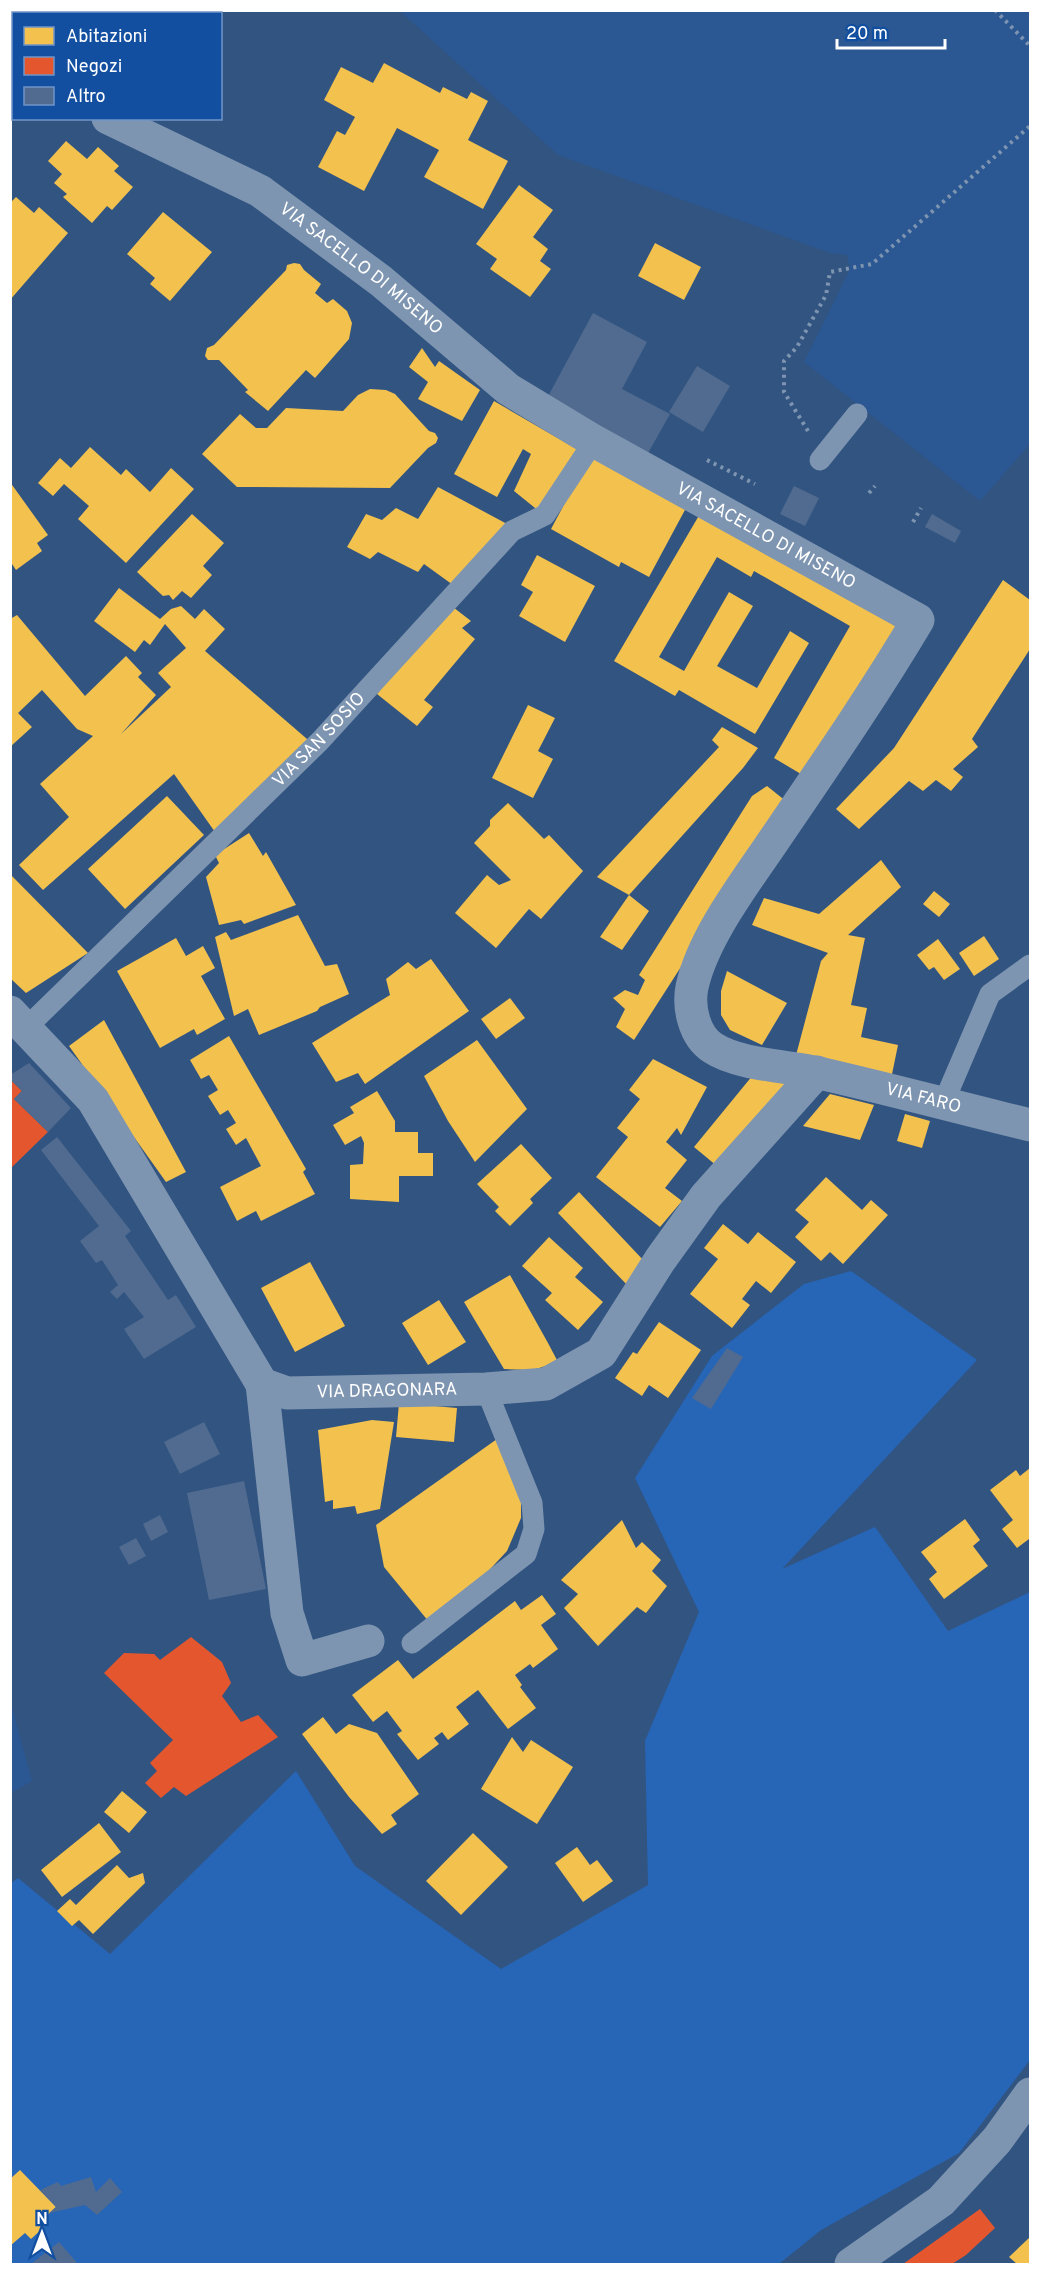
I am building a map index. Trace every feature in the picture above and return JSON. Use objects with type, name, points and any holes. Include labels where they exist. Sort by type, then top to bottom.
[{"type":"street","name":"VIA SACELLO DI MISENO","points":[[112,120],[260,191],[381,281],[508,388],[594,441],[918,620],[883,679],[722,918],[696,972],[692,989],[691,1008],[697,1030],[712,1048],[741,1059],[817,1072]]},
{"type":"street","points":[[18,1020],[93,1100],[262,1384],[287,1613],[302,1660],[368,1641]]},
{"type":"street","name":"VIA FARO","points":[[817,1072],[1030,1125]]},
{"type":"street","name":"VIA DRAGONARA","points":[[262,1384],[287,1393],[486,1389],[546,1384],[601,1353],[660,1260],[706,1196],[817,1072]]},
{"type":"street","points":[[852,2265],[941,2201],[997,2140],[1030,2094]]},
{"type":"lane","points":[[821,459],[857,414]]},
{"type":"lane","name":"VIA SAN SOSIO","points":[[18,1020],[320,741],[512,531],[545,515],[594,441]]},
{"type":"lane","points":[[943,1104],[990,994],[1030,964]]},
{"type":"lane","points":[[412,1643],[526,1554],[534,1529],[532,1503],[486,1389]]},
{"type":"path","points":[[995,10],[1030,46]]},
{"type":"path","points":[[821,459],[784,392],[784,361],[797,346],[826,295],[830,272],[872,264],[1030,126]]},
{"type":"path","points":[[869,493],[875,486]]},
{"type":"path","points":[[913,522],[921,508]]},
{"type":"shaded area","points":[[400,11],[1030,11],[1030,444],[980,501],[804,362],[850,269],[847,255],[830,253],[558,155]]},
{"type":"shaded area","points":[[851,1271],[977,1360],[782,1569],[875,1527],[948,1631],[1030,1592],[1030,2060],[959,2153],[821,2230],[779,2264],[11,2264],[11,1883],[18,1878],[110,1954],[296,1771],[355,1866],[501,1969],[648,1885],[645,1741],[699,1612],[635,1478],[712,1356],[804,1284]]},
{"type":"shaded area","points":[[10,1700],[32,1781],[11,1793],[10,1793]]},
{"type":"building: Abitazioni","points":[[10,10],[93,10],[93,12],[12,12],[12,36],[10,36]]},
{"type":"building: Abitazioni","points":[[384,63],[440,93],[443,87],[467,99],[471,92],[488,101],[468,140],[508,161],[483,209],[424,177],[439,150],[397,128],[364,191],[318,167],[337,131],[345,135],[355,117],[324,100],[341,67],[373,83]]},
{"type":"building: Abitazioni","points":[[66,141],[87,159],[98,147],[119,166],[114,171],[133,187],[112,210],[107,206],[92,223],[63,197],[67,194],[54,183],[62,174],[48,161]]},
{"type":"building: Abitazioni","points":[[519,185],[553,210],[533,237],[548,249],[540,261],[551,269],[530,297],[490,269],[497,259],[476,244]]},
{"type":"building: Abitazioni","points":[[16,197],[34,213],[39,207],[68,233],[10,300],[10,203]]},
{"type":"building: Abitazioni","points":[[163,212],[212,252],[170,301],[150,284],[155,278],[127,254]]},
{"type":"building: Abitazioni","points":[[655,243],[701,267],[684,300],[638,276]]},
{"type":"building: Abitazioni","points":[[300,264],[321,284],[315,293],[327,303],[333,299],[347,311],[352,323],[349,339],[315,378],[306,370],[268,411],[245,392],[248,390],[219,360],[208,360],[205,356],[207,348],[214,345],[286,270],[287,265]]},
{"type":"building: Abitazioni","points":[[422,348],[435,367],[439,361],[480,390],[462,421],[418,399],[428,382],[409,367]]},
{"type":"building: Abitazioni","points":[[370,389],[386,390],[395,394],[438,438],[436,443],[428,448],[390,488],[237,487],[202,454],[240,414],[256,428],[267,428],[286,408],[343,411],[358,395]]},
{"type":"building: Abitazioni","points":[[494,401],[580,451],[540,512],[514,491],[531,454],[523,449],[497,497],[454,474]]},
{"type":"building: Abitazioni","points":[[90,447],[121,475],[126,469],[150,492],[171,468],[194,489],[126,563],[78,519],[89,506],[64,484],[53,496],[38,483],[60,458],[71,468]]},
{"type":"building: Abitazioni","points":[[590,456],[686,508],[649,577],[621,562],[619,567],[551,529]]},
{"type":"building: Abitazioni","points":[[10,482],[48,535],[37,543],[42,551],[16,570],[12,564],[10,565]]},
{"type":"building: Abitazioni","points":[[438,487],[509,525],[453,585],[424,564],[418,572],[378,552],[370,559],[347,547],[366,514],[382,520],[396,508],[418,519]]},
{"type":"building: Abitazioni","points":[[701,512],[899,628],[811,780],[774,758],[850,626],[754,571],[751,577],[717,557],[659,657],[684,671],[729,592],[753,606],[717,666],[757,688],[790,631],[809,643],[755,734],[679,690],[675,696],[614,661]]},
{"type":"building: Abitazioni","points":[[192,514],[224,543],[203,566],[212,575],[191,598],[182,591],[173,600],[169,595],[163,596],[137,572]]},
{"type":"building: Abitazioni","points":[[537,555],[595,586],[565,642],[519,616],[533,592],[521,585]]},
{"type":"building: Abitazioni","points":[[1003,580],[1030,600],[1030,649],[972,739],[978,747],[953,769],[963,777],[951,791],[936,780],[923,791],[909,781],[859,829],[836,809],[894,748]]},
{"type":"building: Abitazioni","points":[[119,588],[160,619],[171,609],[181,606],[195,619],[204,609],[225,629],[205,651],[314,745],[215,832],[174,774],[43,890],[19,865],[69,817],[40,784],[93,736],[77,729],[42,690],[18,713],[32,727],[10,747],[10,619],[17,615],[85,696],[126,656],[142,673],[138,677],[156,695],[121,734],[171,687],[158,673],[186,648],[165,624],[150,645],[144,640],[135,652],[94,621]]},
{"type":"building: Abitazioni","points":[[449,604],[471,621],[462,628],[475,639],[424,700],[433,707],[417,726],[377,694]]},
{"type":"building: Abitazioni","points":[[528,705],[555,718],[538,751],[553,759],[533,798],[492,778]]},
{"type":"building: Abitazioni","points":[[722,727],[758,748],[743,768],[629,895],[597,877],[719,747],[712,740]]},
{"type":"building: Abitazioni","points":[[767,786],[787,802],[634,1040],[616,1027],[625,1009],[613,998],[625,990],[638,995],[645,980],[639,975],[752,796]]},
{"type":"building: Abitazioni","points":[[167,796],[204,835],[125,909],[88,869]]},
{"type":"building: Abitazioni","points":[[508,803],[544,839],[549,835],[583,871],[541,919],[529,909],[496,948],[455,913],[487,875],[499,885],[511,880],[474,843],[490,826],[490,820]]},
{"type":"building: Abitazioni","points":[[249,833],[263,856],[266,852],[296,905],[244,924],[241,920],[219,925],[206,877],[219,863],[215,855]]},
{"type":"building: Abitazioni","points":[[881,860],[901,887],[848,935],[865,938],[851,1005],[867,1008],[861,1037],[898,1045],[890,1084],[795,1059],[821,961],[828,953],[752,925],[764,898],[819,914]]},
{"type":"building: Abitazioni","points":[[10,874],[88,953],[26,993],[10,978]]},
{"type":"building: Abitazioni","points":[[934,891],[950,904],[939,917],[923,904]]},
{"type":"building: Abitazioni","points":[[629,895],[649,911],[622,950],[600,937]]},
{"type":"building: Abitazioni","points":[[298,915],[325,966],[337,964],[349,994],[320,1007],[317,1011],[259,1035],[248,1009],[234,1016],[215,937],[226,932],[231,940]]},
{"type":"building: Abitazioni","points":[[984,936],[999,959],[974,976],[959,953]]},
{"type":"building: Abitazioni","points":[[176,938],[186,956],[203,946],[215,968],[201,976],[225,1019],[197,1035],[194,1029],[160,1048],[117,971]]},
{"type":"building: Abitazioni","points":[[938,939],[960,969],[944,980],[934,967],[929,970],[917,955]]},
{"type":"building: Abitazioni","points":[[431,959],[469,1011],[365,1084],[358,1073],[336,1082],[312,1043],[390,995],[386,979],[408,962],[416,969]]},
{"type":"building: Abitazioni","points":[[727,971],[787,1003],[762,1045],[730,1030],[721,1015],[721,991]]},
{"type":"building: Abitazioni","points":[[510,998],[525,1018],[496,1039],[481,1019]]},
{"type":"building: Abitazioni","points":[[104,1020],[186,1172],[166,1182],[69,1046]]},
{"type":"building: Abitazioni","points":[[229,1036],[306,1169],[303,1172],[315,1194],[261,1221],[256,1211],[237,1221],[220,1187],[261,1166],[246,1138],[236,1145],[226,1129],[236,1123],[228,1110],[220,1115],[208,1096],[218,1090],[209,1075],[201,1079],[190,1060]]},
{"type":"building: Abitazioni","points":[[477,1040],[527,1109],[475,1162],[448,1121],[424,1076]]},
{"type":"building: Abitazioni","points":[[653,1059],[707,1087],[681,1135],[677,1128],[666,1142],[687,1160],[665,1188],[682,1201],[660,1227],[596,1177],[628,1137],[617,1128],[640,1099],[629,1090]]},
{"type":"building: Abitazioni","points":[[753,1075],[793,1084],[723,1171],[694,1147]]},
{"type":"building: Abitazioni","points":[[377,1091],[395,1121],[395,1132],[418,1132],[418,1153],[433,1153],[433,1176],[399,1176],[399,1202],[350,1199],[350,1165],[363,1164],[364,1143],[361,1136],[345,1145],[333,1125],[354,1113],[350,1107]]},
{"type":"building: Abitazioni","points":[[830,1094],[874,1105],[860,1140],[803,1126]]},
{"type":"building: Abitazioni","points":[[905,1114],[930,1121],[922,1148],[897,1141]]},
{"type":"building: Abitazioni","points":[[521,1144],[552,1178],[530,1199],[533,1203],[510,1226],[495,1211],[499,1207],[477,1184]]},
{"type":"building: Abitazioni","points":[[826,1177],[862,1210],[871,1200],[888,1215],[843,1264],[830,1252],[821,1261],[795,1237],[809,1222],[795,1210]]},
{"type":"building: Abitazioni","points":[[579,1192],[645,1262],[630,1288],[558,1213]]},
{"type":"building: Abitazioni","points":[[723,1224],[748,1244],[758,1232],[796,1262],[771,1293],[756,1281],[742,1299],[750,1305],[732,1328],[690,1294],[718,1259],[704,1248]]},
{"type":"building: Abitazioni","points":[[549,1237],[583,1268],[575,1277],[603,1302],[578,1330],[545,1300],[552,1293],[522,1266]]},
{"type":"building: Abitazioni","points":[[310,1262],[345,1326],[295,1352],[261,1288]]},
{"type":"building: Abitazioni","points":[[510,1275],[558,1362],[533,1370],[504,1369],[464,1302]]},
{"type":"building: Abitazioni","points":[[439,1300],[466,1342],[428,1365],[402,1323]]},
{"type":"building: Abitazioni","points":[[659,1322],[701,1350],[668,1398],[649,1385],[642,1396],[615,1378],[633,1352],[637,1354]]},
{"type":"building: Abitazioni","points":[[399,1403],[457,1408],[454,1442],[396,1437]]},
{"type":"building: Abitazioni","points":[[372,1420],[394,1422],[380,1509],[357,1514],[355,1506],[333,1509],[333,1500],[325,1502],[318,1430]]},
{"type":"building: Abitazioni","points":[[497,1439],[521,1497],[521,1518],[507,1551],[481,1579],[429,1622],[384,1567],[376,1525]]},
{"type":"building: Abitazioni","points":[[1030,1468],[1030,1542],[1029,1539],[1017,1548],[1002,1529],[1013,1520],[990,1490],[1016,1470],[1020,1476]]},
{"type":"building: Abitazioni","points":[[965,1519],[980,1540],[973,1546],[988,1566],[944,1599],[929,1579],[937,1572],[921,1552]]},
{"type":"building: Abitazioni","points":[[622,1520],[636,1548],[642,1542],[661,1560],[652,1571],[667,1586],[646,1613],[637,1607],[598,1646],[564,1608],[578,1594],[561,1580]]},
{"type":"building: Abitazioni","points":[[542,1595],[556,1614],[541,1625],[558,1649],[533,1668],[530,1664],[515,1675],[522,1685],[520,1687],[536,1708],[508,1729],[478,1690],[456,1707],[469,1724],[448,1740],[442,1732],[434,1738],[439,1744],[418,1760],[397,1734],[402,1731],[387,1711],[373,1722],[352,1695],[398,1660],[413,1679],[515,1601],[521,1610]]},
{"type":"building: Abitazioni","points":[[323,1717],[336,1734],[349,1724],[377,1733],[419,1794],[391,1815],[397,1824],[382,1834],[349,1797],[302,1734]]},
{"type":"building: Abitazioni","points":[[512,1737],[523,1752],[531,1740],[573,1767],[537,1824],[481,1789]]},
{"type":"building: Abitazioni","points":[[122,1791],[147,1812],[129,1833],[104,1812]]},
{"type":"building: Abitazioni","points":[[99,1823],[121,1852],[62,1897],[41,1870]]},
{"type":"building: Abitazioni","points":[[473,1833],[508,1867],[461,1915],[426,1881]]},
{"type":"building: Abitazioni","points":[[577,1847],[590,1865],[597,1860],[613,1881],[583,1902],[555,1863]]},
{"type":"building: Abitazioni","points":[[117,1865],[129,1878],[143,1873],[145,1883],[93,1934],[79,1920],[72,1926],[57,1911],[70,1899],[76,1905]]},
{"type":"building: Abitazioni","points":[[20,2170],[56,2207],[40,2222],[44,2227],[31,2239],[25,2233],[10,2246],[10,2179]]},
{"type":"building: Abitazioni","points":[[1030,2237],[1030,2264],[1017,2264],[1009,2257]]},
{"type":"building: Negozi","points":[[10,1079],[22,1091],[14,1099],[48,1132],[10,1169]]},
{"type":"building: Negozi","points":[[191,1637],[222,1662],[231,1683],[222,1696],[241,1722],[258,1715],[278,1737],[186,1796],[174,1787],[161,1798],[145,1783],[157,1771],[150,1763],[173,1740],[104,1673],[124,1653],[154,1654],[160,1660]]},
{"type":"building: Negozi","points":[[980,2209],[995,2228],[966,2255],[952,2264],[903,2264]]},
{"type":"building: Altro","points":[[593,313],[647,342],[622,389],[670,414],[647,455],[546,400]]},
{"type":"building: Altro","points":[[697,366],[730,386],[703,432],[669,412]]},
{"type":"building: Altro","points":[[794,486],[819,498],[805,526],[780,514]]},
{"type":"building: Altro","points":[[932,514],[961,531],[955,543],[925,527]]},
{"type":"building: Altro","points":[[29,1063],[71,1108],[48,1132],[14,1099],[22,1091],[10,1079],[10,1075]]},
{"type":"building: Altro","points":[[57,1137],[131,1231],[125,1236],[168,1300],[176,1295],[196,1327],[144,1359],[124,1329],[144,1317],[124,1292],[117,1299],[110,1292],[118,1285],[102,1260],[96,1263],[80,1241],[99,1226],[41,1150]]},
{"type":"building: Altro","points":[[727,1348],[743,1357],[711,1409],[692,1398]]},
{"type":"building: Altro","points":[[204,1422],[220,1454],[180,1474],[164,1442]]},
{"type":"building: Altro","points":[[244,1481],[266,1589],[209,1600],[187,1493]]},
{"type":"building: Altro","points":[[160,1515],[168,1532],[151,1541],[143,1524]]},
{"type":"building: Altro","points":[[136,1538],[146,1556],[129,1565],[119,1547]]},
{"type":"building: Altro","points":[[91,2177],[96,2192],[110,2178],[122,2192],[97,2215],[85,2205],[49,2213],[56,2207],[40,2190],[58,2182],[61,2186]]},
{"type":"building: Altro","points":[[59,2242],[78,2264],[31,2264]]}]
